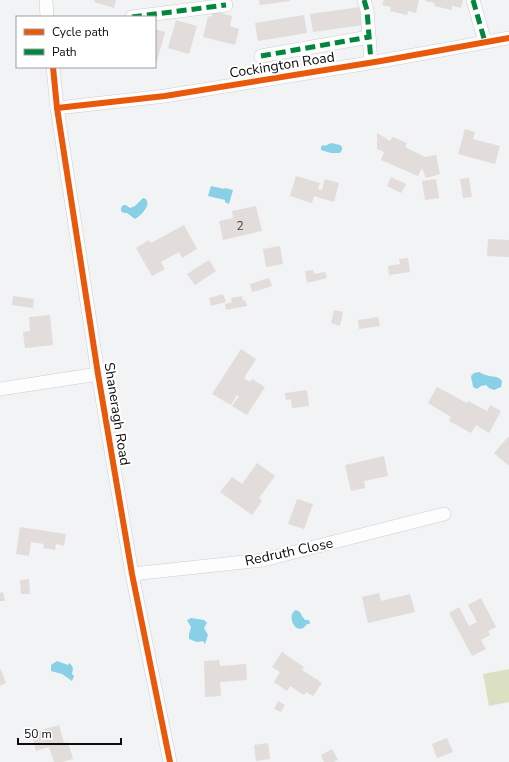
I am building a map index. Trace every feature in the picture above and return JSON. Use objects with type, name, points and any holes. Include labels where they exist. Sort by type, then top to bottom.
[{"type":"street","points":[[46,0],[47,16]]},
{"type":"street","points":[[364,0],[367,10],[372,62]]},
{"type":"street","points":[[473,0],[485,42]]},
{"type":"street","points":[[140,16],[226,5]]},
{"type":"street","points":[[261,56],[369,37]]},
{"type":"street","name":"Cockington Road","points":[[58,108],[165,96],[509,38]]},
{"type":"street","name":"Shaneragh Road","points":[[53,68],[98,374],[132,574],[170,762]]},
{"type":"street","points":[[0,389],[98,374]]},
{"type":"street","name":"Redruth Close","points":[[132,574],[263,560],[444,514]]},
{"type":"green space","points":[[509,669],[509,702],[489,706],[483,674]]},
{"type":"water","points":[[331,143],[342,147],[340,153],[331,153],[321,150],[323,145],[325,146]]},
{"type":"water","points":[[211,186],[233,190],[229,204],[225,202],[225,200],[208,196]]},
{"type":"water","points":[[143,198],[146,199],[147,206],[137,218],[135,219],[127,213],[121,211],[123,205],[130,208],[135,206]]},
{"type":"water","points":[[479,372],[499,378],[502,381],[501,387],[494,390],[486,385],[477,389],[473,387],[471,376],[474,373]]},
{"type":"water","points":[[296,610],[300,612],[305,620],[309,620],[310,624],[307,624],[300,629],[296,627],[292,621],[292,616]]},
{"type":"water","points":[[191,618],[204,620],[207,623],[204,628],[208,635],[205,644],[203,641],[197,642],[189,639],[191,627],[187,620]]},
{"type":"water","points":[[57,661],[68,665],[70,663],[73,668],[72,674],[74,676],[72,681],[62,674],[51,671],[51,665]]},
{"type":"building","points":[[95,0],[116,0],[114,8],[94,2]]},
{"type":"building","points":[[259,0],[290,0],[290,1],[260,5]]},
{"type":"building","points":[[384,0],[419,0],[416,13],[408,11],[407,15],[390,11],[391,7],[382,5]]},
{"type":"building","points":[[463,0],[461,8],[452,6],[452,10],[434,6],[435,3],[425,1]]},
{"type":"building","points":[[360,7],[363,25],[313,32],[310,14]]},
{"type":"building","points":[[213,11],[232,16],[230,26],[239,29],[235,45],[203,37],[208,16],[211,17]]},
{"type":"building","points":[[304,15],[307,33],[258,41],[255,23]]},
{"type":"building","points":[[176,20],[197,26],[189,54],[168,48]]},
{"type":"building","points":[[156,29],[165,32],[156,61]]},
{"type":"building","points":[[465,129],[475,132],[473,139],[500,146],[495,164],[458,154]]},
{"type":"building","points":[[377,133],[390,141],[393,137],[407,143],[405,147],[425,157],[436,155],[440,174],[426,178],[422,168],[418,176],[381,160],[384,152],[377,149]]},
{"type":"building","points":[[296,176],[320,183],[318,189],[322,190],[325,179],[339,183],[334,202],[314,196],[312,203],[290,196]]},
{"type":"building","points":[[391,177],[406,184],[401,193],[387,186]]},
{"type":"building","points":[[469,178],[472,197],[463,198],[460,179]]},
{"type":"building","points":[[436,179],[439,198],[425,200],[422,181]]},
{"type":"building","points":[[256,206],[262,231],[223,240],[219,221],[233,218],[232,211]]},
{"type":"building","points":[[184,225],[197,249],[182,258],[179,252],[161,262],[165,269],[152,276],[136,248],[149,240],[151,243]]},
{"type":"building","points":[[488,239],[509,240],[509,257],[487,256]]},
{"type":"building","points":[[280,246],[283,264],[266,267],[263,249]]},
{"type":"building","points":[[408,258],[410,272],[389,275],[388,266],[400,264],[399,259]]},
{"type":"building","points":[[209,260],[216,271],[195,285],[187,274]]},
{"type":"building","points":[[313,270],[314,274],[325,272],[327,278],[307,283],[305,271]]},
{"type":"building","points":[[269,278],[272,286],[252,292],[250,284]]},
{"type":"building","points":[[223,294],[226,302],[211,306],[209,298]]},
{"type":"building","points":[[13,296],[34,299],[33,308],[12,305]]},
{"type":"building","points":[[242,296],[243,301],[245,300],[247,306],[226,310],[225,304],[232,302],[231,298]]},
{"type":"building","points":[[334,310],[343,312],[340,326],[331,323]]},
{"type":"building","points":[[50,315],[53,345],[25,348],[23,332],[30,331],[29,317]]},
{"type":"building","points":[[378,317],[380,326],[359,329],[358,320]]},
{"type":"building","points":[[241,349],[256,359],[244,378],[250,382],[252,379],[265,387],[247,415],[232,406],[239,396],[237,395],[231,405],[212,394]]},
{"type":"building","points":[[437,387],[467,403],[468,401],[487,411],[490,405],[501,411],[489,433],[476,425],[471,433],[449,421],[451,417],[428,403]]},
{"type":"building","points":[[307,390],[309,406],[292,408],[291,399],[286,400],[285,393]]},
{"type":"building","points":[[509,436],[509,466],[494,453]]},
{"type":"building","points":[[384,456],[388,476],[364,481],[365,488],[351,491],[345,465]]},
{"type":"building","points":[[257,463],[275,476],[259,498],[262,501],[252,515],[220,492],[232,477],[242,484]]},
{"type":"building","points":[[297,499],[313,504],[304,529],[288,524]]},
{"type":"building","points":[[20,527],[66,534],[64,546],[56,544],[55,550],[43,548],[44,544],[31,542],[29,556],[16,554]]},
{"type":"building","points":[[29,579],[30,594],[21,594],[20,580]]},
{"type":"building","points":[[3,592],[5,601],[0,601],[0,593]]},
{"type":"building","points":[[379,593],[381,601],[410,594],[415,612],[368,623],[362,597]]},
{"type":"building","points":[[481,598],[496,627],[488,631],[490,635],[481,640],[486,649],[472,656],[449,613],[459,607],[469,626],[477,622],[468,605]]},
{"type":"building","points":[[282,652],[304,667],[302,670],[322,683],[313,696],[306,692],[304,695],[290,686],[287,691],[274,682],[280,672],[272,667]]},
{"type":"building","points":[[219,660],[220,666],[246,664],[247,680],[220,682],[221,696],[205,697],[204,661]]},
{"type":"building","points":[[0,668],[6,683],[0,686]]},
{"type":"building","points":[[278,701],[285,705],[281,712],[274,709]]},
{"type":"building","points":[[59,725],[64,743],[68,742],[73,759],[62,762],[54,762],[49,747],[36,751],[31,733]]},
{"type":"building","points":[[447,738],[453,752],[437,758],[432,744]]},
{"type":"building","points":[[268,743],[270,759],[256,761],[254,745]]},
{"type":"building","points":[[332,749],[338,760],[334,762],[324,762],[321,755]]},
{"type":"marked path","points":[[364,0],[367,10],[371,62]]},
{"type":"marked path","points":[[473,0],[485,42]]},
{"type":"marked path","points":[[140,16],[226,5]]},
{"type":"marked path","points":[[261,56],[369,37]]},
{"type":"cycle path","points":[[57,108],[165,96],[381,61],[509,38]]},
{"type":"cycle path","points":[[53,68],[57,108],[98,374],[132,574],[170,762]]}]
